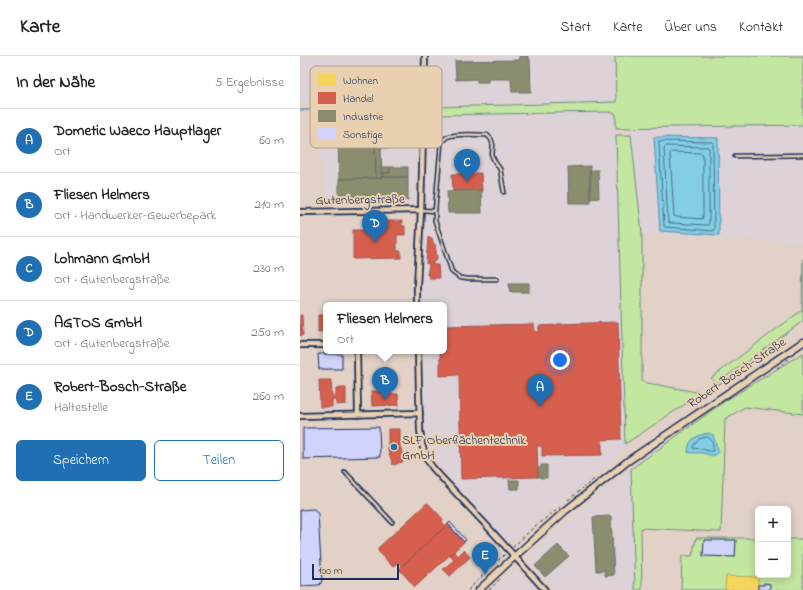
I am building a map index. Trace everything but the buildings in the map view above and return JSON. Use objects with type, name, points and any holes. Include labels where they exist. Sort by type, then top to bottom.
[{"type":"street","name":"Gutenbergstraße","points":[[425,56],[425,66]]},
{"type":"street","name":"Gutenbergstraße","points":[[417,302],[423,148]]},
{"type":"street","name":"Gutenbergstraße","points":[[300,212],[421,210]]},
{"type":"street","name":"Robert-Bosch-Straße","points":[[479,590],[565,511],[628,461],[803,342]]},
{"type":"street","points":[[300,345],[323,345]]},
{"type":"street","points":[[357,354],[358,415]]},
{"type":"street","points":[[418,354],[420,430],[422,444],[427,459],[432,467],[545,590]]},
{"type":"street","points":[[300,416],[420,413]]},
{"type":"lane","points":[[442,142],[447,137],[454,135],[487,135],[491,139],[493,145],[492,156],[500,169],[504,192]]},
{"type":"lane","points":[[441,148],[435,221],[452,272],[460,278],[497,279]]},
{"type":"lane","points":[[735,156],[803,155]]},
{"type":"lane","points":[[421,210],[435,211]]},
{"type":"lane","points":[[345,472],[392,522]]},
{"type":"path","points":[[772,371],[791,358]]},
{"type":"path","points":[[489,590],[504,576]]},
{"type":"shaded area","points":[[300,56],[615,56],[616,102],[442,107],[442,66],[310,66],[310,103],[300,103]]},
{"type":"shaded area","points":[[609,112],[616,114],[625,451],[513,541],[506,540],[437,464],[432,457],[427,443],[425,430],[423,354],[447,354],[447,302],[421,302],[428,148],[442,148],[442,115]]},
{"type":"shaded area","points":[[803,125],[803,243],[642,233],[631,127]]},
{"type":"shaded area","points":[[320,148],[417,148],[415,199],[411,204],[326,205]]},
{"type":"shaded area","points":[[631,469],[635,590],[554,590],[527,558],[587,504]]},
{"type":"shaded area","points":[[515,570],[519,572],[536,590],[494,590]]},
{"type":"green space","points":[[615,56],[803,56],[803,125],[616,128],[616,114],[609,112],[442,115],[442,107],[616,102]]},
{"type":"green space","points":[[616,135],[631,135],[642,233],[642,382],[702,393],[625,444]]},
{"type":"green space","points":[[803,259],[803,321],[716,384],[711,378],[802,310]]},
{"type":"green space","points":[[803,353],[803,414],[745,407],[725,419],[721,532],[641,528],[642,590],[635,590],[631,469],[725,401]]},
{"type":"green space","points":[[696,538],[755,538],[755,578],[791,578],[791,539],[803,539],[803,590],[681,590],[682,556],[692,556]]},
{"type":"water","points":[[654,137],[718,138],[719,235],[660,231]]},
{"type":"water","points":[[708,433],[713,435],[718,451],[716,455],[688,452],[690,444],[694,438]]},
{"type":"waterway","points":[[300,110],[310,110]]},
{"type":"place","name":"Lohmann GmbH","points":[[467,182]]},
{"type":"place","name":"AGTOS GmbH","points":[[375,243]]},
{"type":"place","name":"Fliesen Helmers","points":[[385,400]]},
{"type":"place","name":"Dometic Waeco Hauptlager","points":[[540,407]]},
{"type":"place","name":"SLF Oberflächentechnik GmbH","points":[[394,447]]},
{"type":"place","name":"Robert-Bosch-Straße","points":[[485,575]]}]
